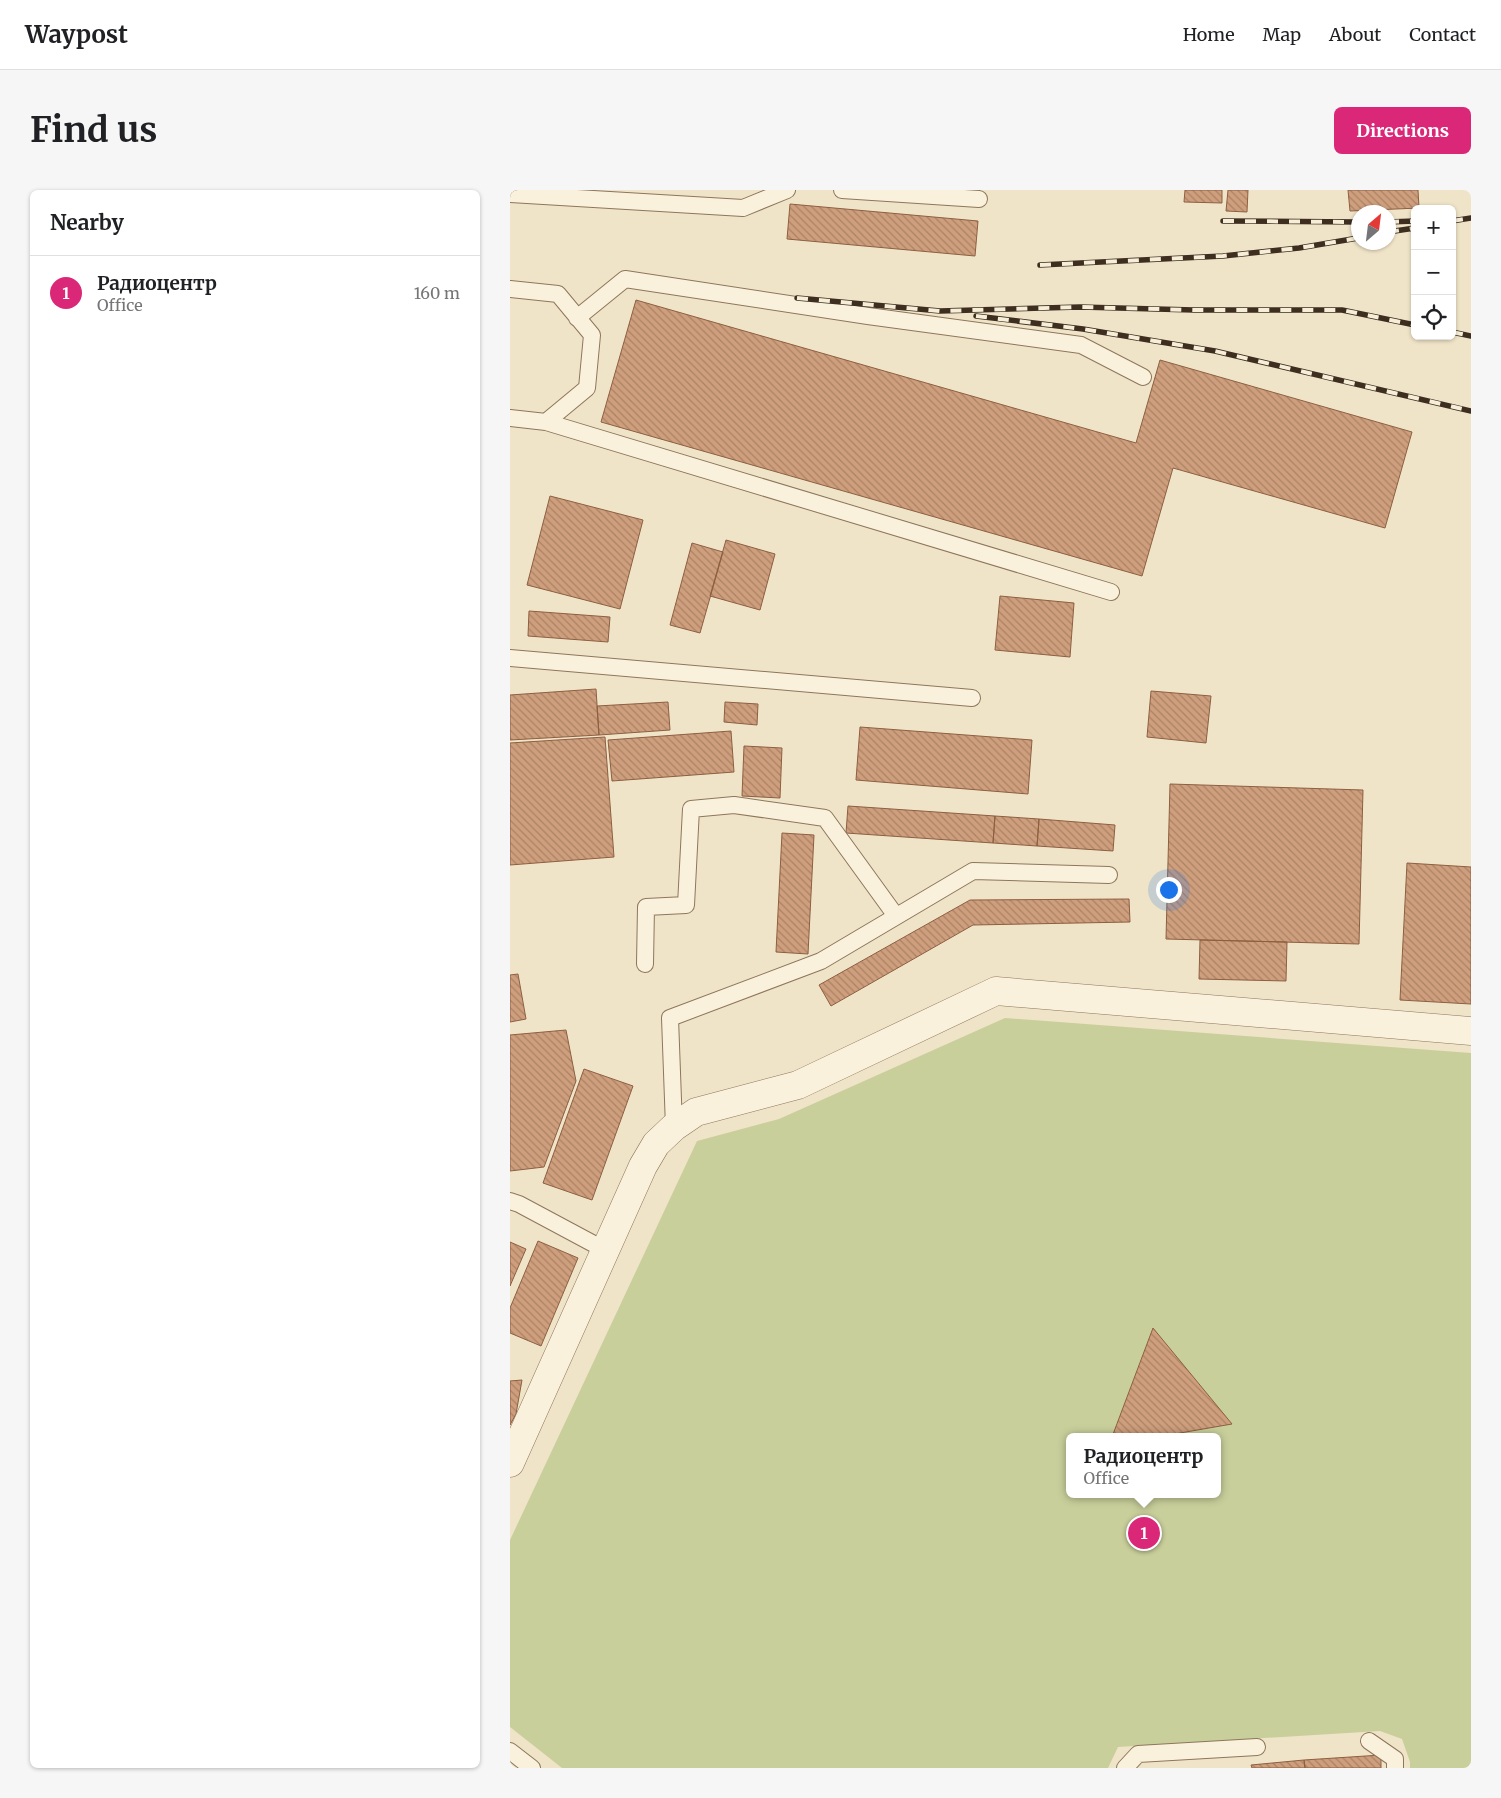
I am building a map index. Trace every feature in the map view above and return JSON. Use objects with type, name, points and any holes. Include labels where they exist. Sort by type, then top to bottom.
[{"type":"street","points":[[510,1464],[643,1166],[656,1144],[674,1127],[696,1112],[798,1085],[996,991],[1471,1031]]},
{"type":"lane","points":[[510,194],[743,208],[786,190]]},
{"type":"lane","points":[[842,190],[979,199]]},
{"type":"lane","points":[[577,318],[625,279],[868,316],[1081,345],[1143,377]]},
{"type":"lane","points":[[510,289],[558,294],[592,335],[587,388],[546,422]]},
{"type":"lane","points":[[510,418],[546,422],[1111,592]]},
{"type":"lane","points":[[510,658],[972,698]]},
{"type":"lane","points":[[645,964],[646,907],[686,905],[691,809],[734,805],[825,818],[896,916]]},
{"type":"lane","points":[[674,1127],[670,1018],[821,961],[973,871],[1109,874]]},
{"type":"lane","points":[[510,1201],[605,1250]]},
{"type":"lane","points":[[1369,1741],[1394,1759],[1395,1768]]},
{"type":"lane","points":[[1125,1768],[1138,1754],[1257,1746]]},
{"type":"lane","points":[[510,1751],[532,1768]]},
{"type":"green space","points":[[1005,1018],[1471,1053],[1471,1768],[1410,1768],[1410,1762],[1402,1739],[1380,1731],[1118,1747],[1108,1768],[562,1768],[510,1727],[510,1540],[697,1141],[779,1119]]},
{"type":"building","points":[[1185,190],[1222,190],[1222,203],[1184,202]]},
{"type":"building","points":[[1228,190],[1248,190],[1247,212],[1226,211]]},
{"type":"building","points":[[1348,190],[1418,190],[1419,205],[1411,205],[1411,208],[1396,209],[1396,205],[1351,205],[1350,211]]},
{"type":"building","points":[[790,204],[978,221],[975,256],[787,239]]},
{"type":"building","points":[[636,300],[1136,443],[1160,360],[1412,432],[1385,528],[1173,468],[1142,576],[601,422]]},
{"type":"building","points":[[550,496],[643,520],[620,609],[527,585]]},
{"type":"building","points":[[726,540],[775,554],[760,610],[710,596]]},
{"type":"building","points":[[692,543],[723,552],[700,633],[670,625]]},
{"type":"building","points":[[1000,596],[1074,603],[1070,657],[995,650]]},
{"type":"building","points":[[529,611],[610,617],[608,642],[528,636]]},
{"type":"building","points":[[596,689],[599,735],[510,740],[510,695]]},
{"type":"building","points":[[1151,691],[1211,696],[1206,743],[1147,737]]},
{"type":"building","points":[[668,702],[670,730],[599,735],[597,706]]},
{"type":"building","points":[[725,702],[758,704],[757,725],[724,722]]},
{"type":"building","points":[[860,727],[1032,740],[1028,794],[856,780]]},
{"type":"building","points":[[731,731],[734,772],[612,781],[608,740]]},
{"type":"building","points":[[605,737],[614,857],[510,865],[510,743]]},
{"type":"building","points":[[744,746],[782,748],[780,798],[742,796]]},
{"type":"building","points":[[1170,784],[1363,790],[1359,944],[1166,939]]},
{"type":"building","points":[[848,806],[995,816],[993,843],[846,833]]},
{"type":"building","points":[[995,816],[1039,819],[1037,846],[993,843]]},
{"type":"building","points":[[1039,819],[1115,825],[1113,851],[1037,846]]},
{"type":"building","points":[[782,833],[814,835],[808,954],[776,952]]},
{"type":"building","points":[[1407,863],[1471,867],[1471,1004],[1400,1000]]},
{"type":"building","points":[[1129,899],[1130,922],[973,925],[831,1006],[819,985],[970,900]]},
{"type":"building","points":[[1200,940],[1287,942],[1286,981],[1199,979]]},
{"type":"building","points":[[518,974],[526,1019],[510,1022],[510,975]]},
{"type":"building","points":[[566,1030],[576,1081],[544,1167],[510,1171],[510,1035]]},
{"type":"building","points":[[584,1069],[633,1086],[592,1200],[543,1183]]},
{"type":"building","points":[[538,1241],[578,1258],[541,1346],[510,1333],[510,1308]]},
{"type":"building","points":[[510,1242],[526,1249],[510,1286]]},
{"type":"building","points":[[1153,1328],[1232,1424],[1180,1433],[1114,1433]]},
{"type":"building","points":[[522,1380],[516,1414],[510,1425],[510,1381]]},
{"type":"building","points":[[1381,1755],[1381,1768],[1305,1768],[1304,1760]]},
{"type":"building","points":[[1304,1760],[1305,1768],[1252,1768],[1251,1765]]},
{"type":"railway","points":[[1456,220],[1471,218]]},
{"type":"railway","points":[[1223,221],[1351,222]]},
{"type":"railway","points":[[1396,222],[1411,221]]},
{"type":"railway","points":[[1396,231],[1411,229]]},
{"type":"railway","points":[[1040,265],[1223,256],[1299,248],[1351,239]]},
{"type":"railway","points":[[797,298],[940,311],[1080,307],[1194,310],[1342,310],[1411,324]]},
{"type":"railway","points":[[976,316],[1083,329],[1215,351],[1471,411]]},
{"type":"railway","points":[[1456,333],[1471,336]]},
{"type":"place","name":"Радиоцентр","points":[[1144,1533]]}]
